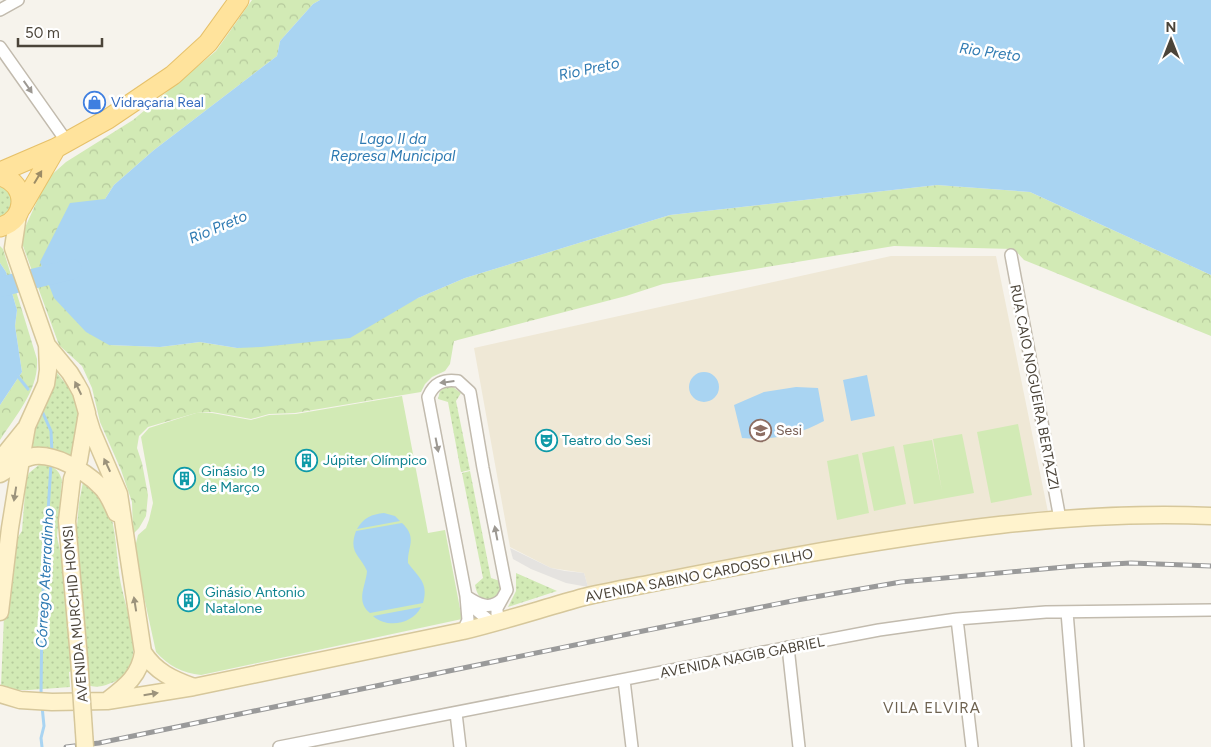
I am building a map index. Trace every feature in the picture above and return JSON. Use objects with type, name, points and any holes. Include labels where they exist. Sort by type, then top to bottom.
[{"type":"main road","points":[[0,174],[61,145],[140,99],[173,75],[208,43],[239,0]]},
{"type":"main road","points":[[0,226],[13,221],[61,145]]},
{"type":"main road","points":[[0,174],[16,184],[20,191],[22,199],[19,211]]},
{"type":"main road","name":"AVENIDA MURCHID HOMSI","points":[[19,211],[14,250],[38,322],[47,345],[70,373],[81,392],[87,413],[79,460],[72,479],[67,521],[85,747]]},
{"type":"main road","points":[[0,237],[14,250]]},
{"type":"main road","name":"AVENIDA MURCHID HOMSI","points":[[0,612],[20,460],[28,426],[46,384],[48,370],[47,345]]},
{"type":"main road","points":[[87,413],[92,431],[119,494],[143,652],[139,668],[133,680],[107,701]]},
{"type":"main road","points":[[0,460],[28,426]]},
{"type":"main road","points":[[0,474],[20,460],[30,457],[51,457],[76,469],[101,486],[124,528]]},
{"type":"main road","name":"AVENIDA SABINO CARDOSO FILHO","points":[[0,694],[4,697],[20,700],[45,702],[107,701],[194,687],[463,631],[586,597],[724,568],[880,541],[979,527],[1060,519],[1118,516],[1211,516]]},
{"type":"main road","points":[[143,652],[161,673],[194,687]]},
{"type":"street","points":[[0,10],[18,0]]},
{"type":"street","points":[[0,47],[61,145]]},
{"type":"street","name":"RUA CAIO NOGUEIRA BERTAZZI","points":[[1011,256],[1060,519]]},
{"type":"street","points":[[463,631],[468,620],[466,596],[428,397],[436,384],[450,380],[458,381],[470,392],[507,590],[497,608],[499,622]]},
{"type":"street","points":[[466,596],[474,608],[499,622]]},
{"type":"street","points":[[466,596],[477,603],[492,606],[503,598]]},
{"type":"street","name":"AVENIDA NAGIB GABRIEL","points":[[279,747],[879,630],[957,619],[1046,612],[1211,610]]},
{"type":"street","points":[[1067,612],[1078,747]]},
{"type":"street","points":[[957,619],[972,747]]},
{"type":"street","points":[[788,647],[799,747]]},
{"type":"street","points":[[624,680],[632,747]]},
{"type":"street","points":[[456,713],[460,747]]},
{"type":"shaded area","name":"Sesi","points":[[891,256],[996,256],[1048,512],[980,520],[588,587],[584,573],[551,568],[510,547],[474,348]]},
{"type":"shaded area","points":[[510,548],[551,568],[584,573],[588,587],[566,583],[531,569],[513,559]]},
{"type":"green space","points":[[252,0],[320,0],[313,4],[280,41],[277,56],[154,150],[114,185],[105,199],[109,345],[160,347],[200,342],[237,348],[418,298],[465,278],[670,215],[937,185],[1030,192],[1211,275],[1211,336],[1024,260],[1014,249],[894,246],[663,284],[626,296],[454,341],[450,364],[445,371],[432,377],[425,384],[421,392],[295,413],[269,414],[251,419],[212,412],[196,413],[148,427],[139,436],[137,448],[148,495],[146,516],[133,534],[132,502],[121,470],[100,422],[92,388],[82,366],[59,345],[23,246],[23,232],[47,179],[66,162],[133,120],[216,51]]},
{"type":"green space","points":[[0,181],[7,184],[15,208],[0,222]]},
{"type":"green space","points":[[0,246],[3,249],[37,359],[37,370],[25,402],[0,440],[0,405],[22,372],[15,326],[17,310],[6,272],[0,263]]},
{"type":"green space","points":[[54,369],[72,392],[80,411],[73,459],[48,449],[32,449],[37,411],[52,390]]},
{"type":"green space","points":[[446,387],[453,387],[461,393],[456,401],[470,470],[461,472],[448,402],[438,399],[440,391]]},
{"type":"green space","points":[[402,396],[428,533],[445,530],[462,619],[201,675],[182,671],[161,657],[156,652],[134,551],[138,535],[146,528],[153,503],[141,437],[149,428],[196,413],[212,413],[251,420],[269,415],[296,414]]},
{"type":"green space","points":[[1018,424],[1032,495],[991,503],[977,432]]},
{"type":"green space","points":[[962,434],[974,493],[914,504],[903,445],[932,440],[942,491],[933,439]]},
{"type":"green space","points":[[894,446],[906,504],[874,511],[862,453]]},
{"type":"green space","points":[[858,454],[869,513],[837,520],[827,461]]},
{"type":"green space","points":[[40,464],[54,468],[62,480],[57,537],[64,568],[72,671],[69,672],[70,687],[15,690],[1,686],[4,616],[14,543],[22,531],[26,480],[29,473]]},
{"type":"green space","points":[[470,471],[491,578],[500,581],[500,593],[488,600],[481,598],[476,591],[475,585],[483,578],[462,473]]},
{"type":"green space","points":[[83,482],[88,482],[109,510],[115,535],[120,579],[132,635],[133,650],[131,663],[125,674],[114,682],[98,687],[88,685],[76,538]]},
{"type":"green space","points":[[516,573],[557,591],[508,607],[516,591]]},
{"type":"water","name":"Lago II da Represa Municipal","points":[[320,0],[1211,0],[1211,275],[1030,192],[937,185],[670,215],[465,278],[418,298],[350,338],[261,347],[237,348],[200,342],[160,347],[109,345],[86,332],[54,298],[40,262],[70,203],[105,199],[114,185],[154,150],[277,56],[280,41],[313,4]]},
{"type":"water","points":[[0,263],[6,272],[17,310],[15,326],[22,372],[0,405]]},
{"type":"water","points":[[704,372],[714,377],[719,387],[714,397],[704,402],[694,397],[689,387],[694,377]]},
{"type":"water","points":[[867,375],[875,416],[851,421],[843,380]]},
{"type":"water","points":[[796,387],[818,388],[824,421],[784,436],[764,439],[742,438],[734,405],[764,392]]},
{"type":"water","points":[[384,513],[395,516],[400,521],[357,529],[368,517]]},
{"type":"water","points":[[402,523],[410,533],[411,538],[408,563],[424,585],[423,603],[370,613],[362,598],[367,571],[354,549],[353,544],[356,531]]},
{"type":"water","points":[[421,607],[412,617],[399,623],[385,622],[373,616]]},
{"type":"waterway","name":"Rio Preto","points":[[0,287],[72,269]]},
{"type":"waterway","name":"Córrego Aterradinho","points":[[16,374],[28,389]]},
{"type":"waterway","name":"Córrego Aterradinho","points":[[42,411],[51,431],[52,453]]},
{"type":"waterway","name":"Córrego Aterradinho","points":[[41,697],[42,609],[51,464]]},
{"type":"waterway","name":"Córrego Aterradinho","points":[[42,706],[44,726],[41,738],[42,747]]},
{"type":"railway","points":[[66,747],[99,743],[797,600],[901,582],[1076,566],[1131,563],[1211,566]]},
{"type":"place","name":"Vidraçaria Real","points":[[95,102]]},
{"type":"place","name":"Sesi","points":[[760,430]]},
{"type":"place","name":"Teatro do Sesi","points":[[546,440]]},
{"type":"place","name":"Júpiter Olímpico","points":[[307,460]]},
{"type":"place","name":"Ginásio 19 de Março","points":[[185,479]]},
{"type":"place","name":"Ginásio Antonio Natalone","points":[[189,600]]},
{"type":"district","name":"VILA ELVIRA","points":[[932,708]]}]
